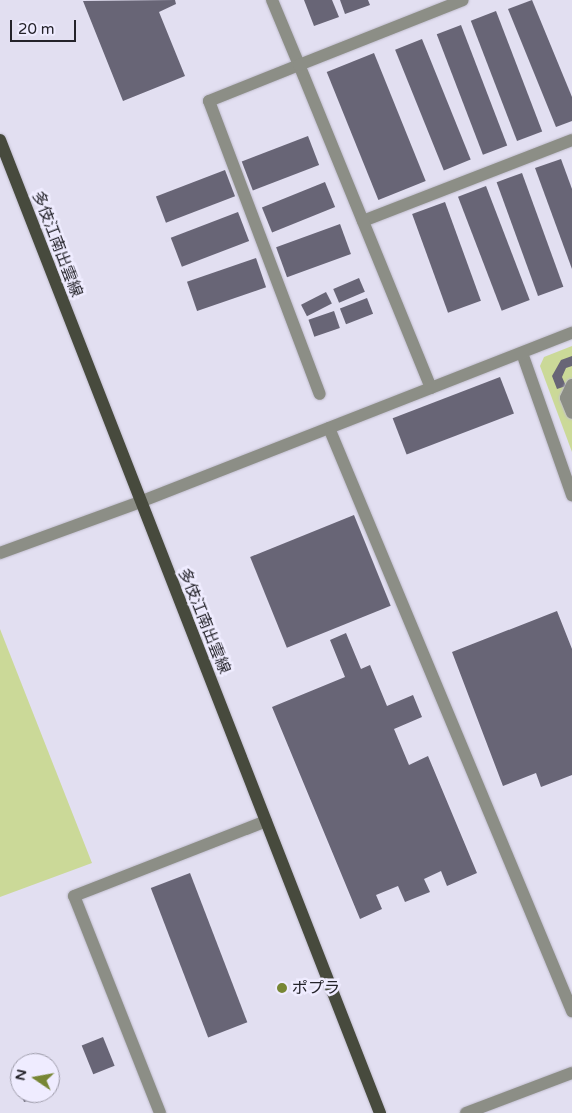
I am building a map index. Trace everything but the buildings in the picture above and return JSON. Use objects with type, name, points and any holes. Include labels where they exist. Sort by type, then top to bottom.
[{"type":"main road","name":"多伎江南出雲線","points":[[0,140],[380,1113]]},
{"type":"street","points":[[272,0],[431,388]]},
{"type":"street","points":[[320,394],[209,101],[462,0]]},
{"type":"street","points":[[363,220],[572,140]]},
{"type":"street","points":[[0,553],[140,502],[572,333]]},
{"type":"street","points":[[522,353],[572,495]]},
{"type":"street","points":[[572,385],[566,398],[572,413]]},
{"type":"street","points":[[329,428],[572,1011]]},
{"type":"street","points":[[160,1113],[74,896],[266,821]]},
{"type":"street","points":[[466,1113],[572,1073]]},
{"type":"green space","points":[[572,346],[572,452],[540,366],[544,357]]},
{"type":"green space","points":[[0,629],[92,863],[0,897]]},
{"type":"place","name":"ポプラ","points":[[282,988]]}]
